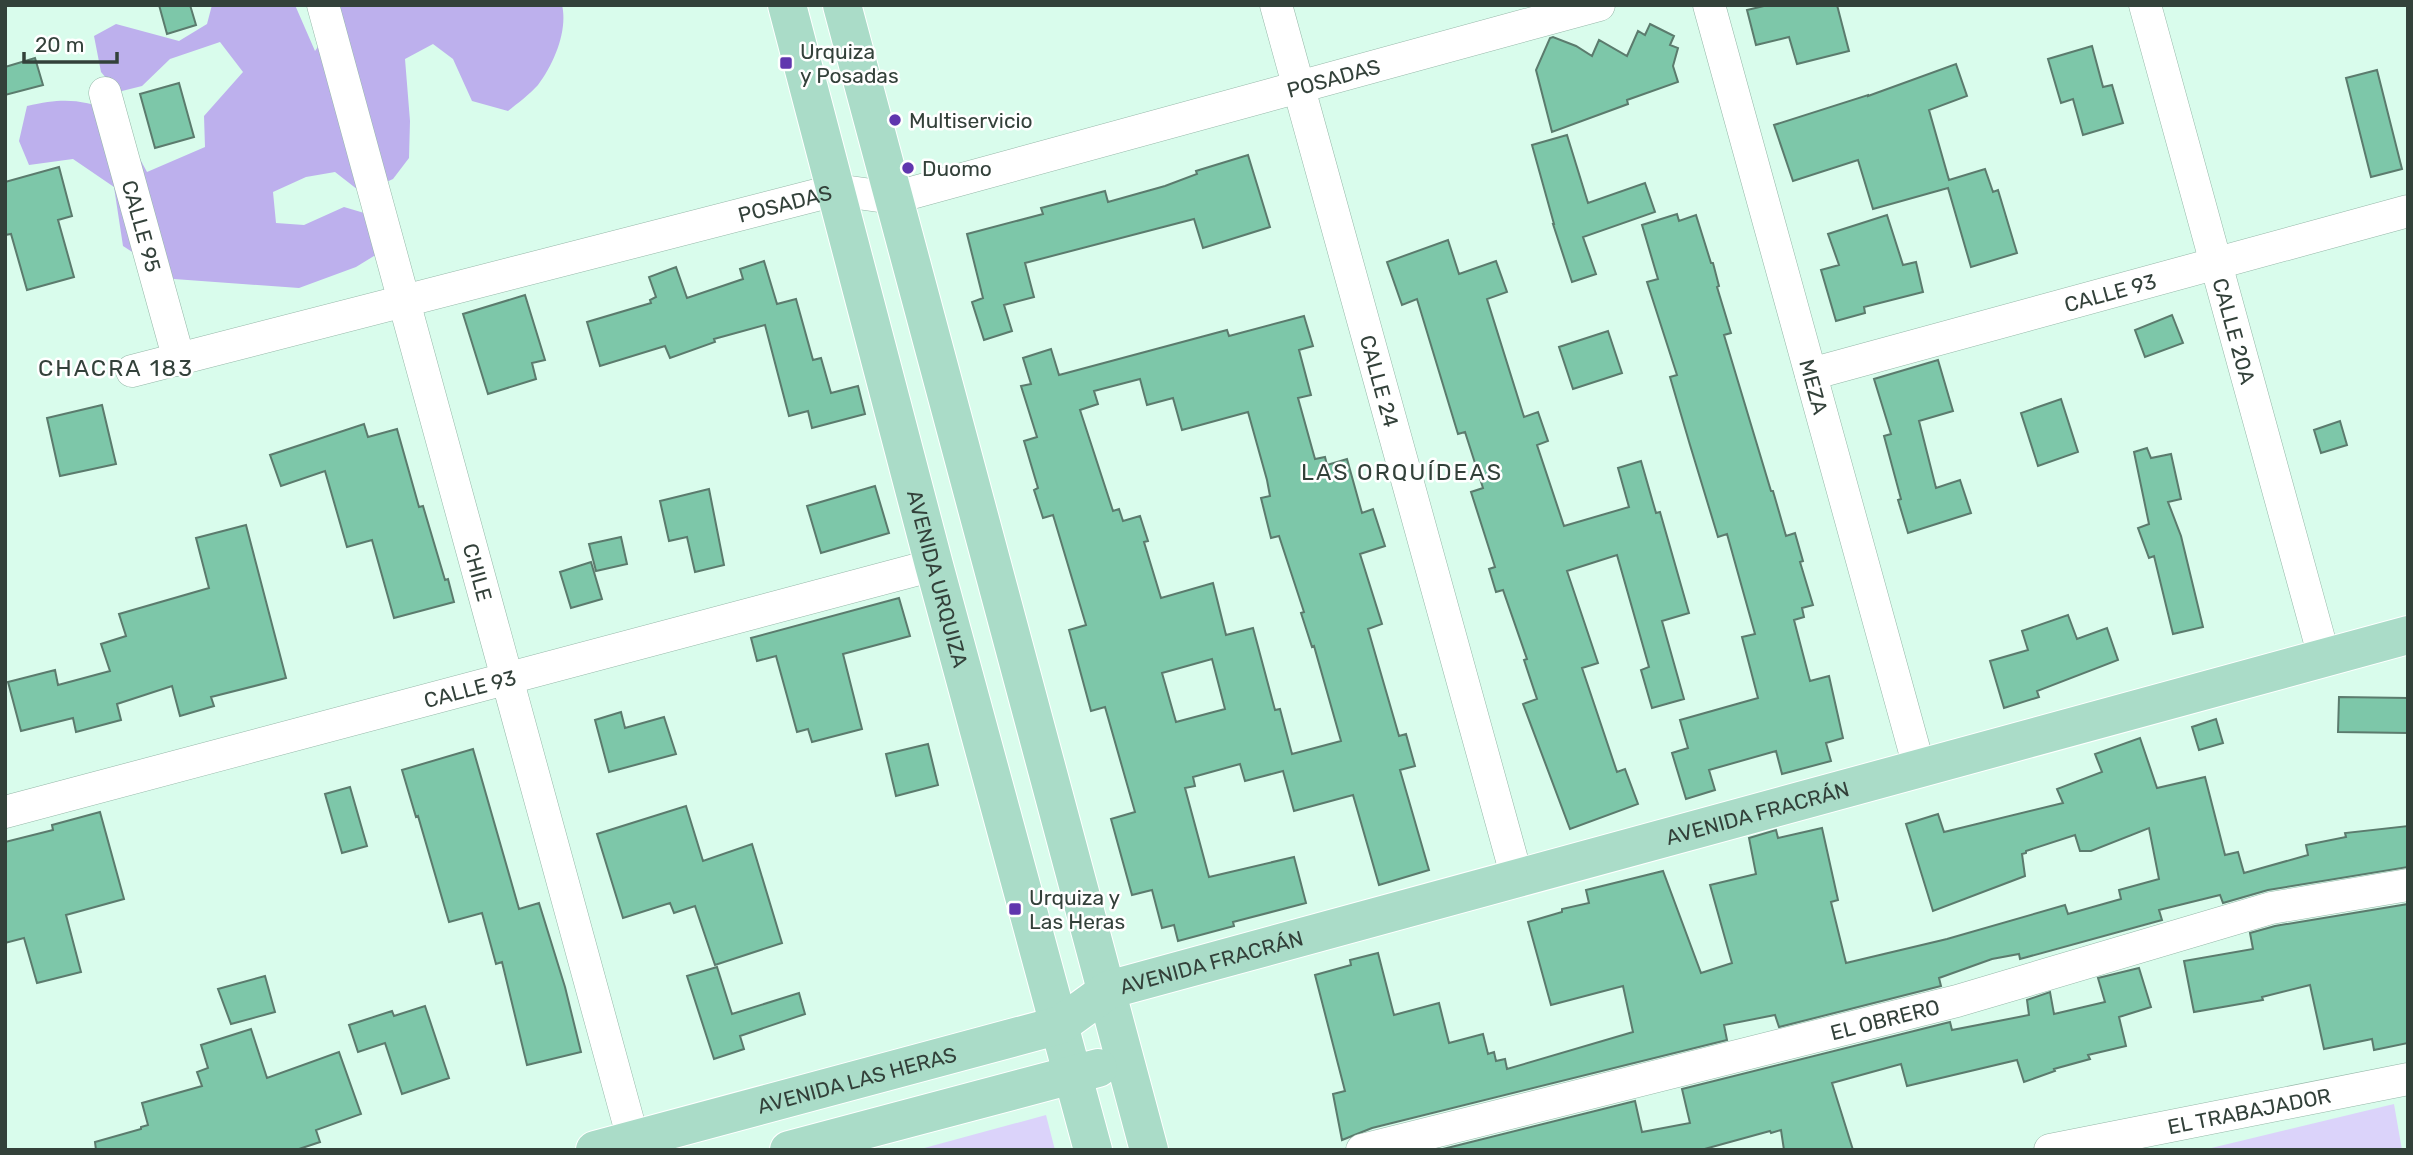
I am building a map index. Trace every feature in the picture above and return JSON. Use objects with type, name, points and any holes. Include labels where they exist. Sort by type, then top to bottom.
[{"type":"main road","name":"AVENIDA URQUIZA","points":[[787,5],[934,565],[1093,1150]]},
{"type":"main road","points":[[842,5],[1149,1150]]},
{"type":"main road","name":"AVENIDA FRACRÁN","points":[[1108,990],[2408,635]]},
{"type":"main road","name":"AVENIDA LAS HERAS","points":[[595,1150],[1060,1025],[1108,990]]},
{"type":"main road","points":[[789,1150],[1125,1060]]},
{"type":"street","name":"CHILE","points":[[323,5],[634,1139]]},
{"type":"street","name":"CALLE 24","points":[[1276,5],[1517,878]]},
{"type":"street","name":"POSADAS","points":[[132,371],[836,190],[894,198],[1599,5]]},
{"type":"street","name":"MEZA","points":[[1709,5],[1919,767]]},
{"type":"street","name":"CALLE 20A","points":[[2145,5],[2324,657]]},
{"type":"street","name":"CALLE 95","points":[[105,93],[179,360]]},
{"type":"street","name":"CALLE 93","points":[[1811,374],[2408,211]]},
{"type":"street","name":"CALLE 93","points":[[5,812],[934,565]]},
{"type":"street","name":"EL OBRERO","points":[[1362,1150],[1957,1001],[2272,908],[2408,886]]},
{"type":"street","name":"EL TRABAJADOR","points":[[2050,1150],[2408,1079]]},
{"type":"shaded area","points":[[212,5],[295,5],[315,51],[336,21],[335,5],[562,5],[563,25],[554,57],[544,77],[508,111],[472,101],[453,59],[433,44],[405,59],[410,121],[409,158],[393,179],[362,193],[335,172],[306,177],[273,192],[276,223],[304,225],[344,207],[381,218],[387,248],[356,267],[299,288],[174,279],[123,246],[114,187],[73,159],[29,165],[19,141],[27,106],[71,101],[114,111],[147,172],[205,147],[204,116],[243,72],[220,42],[170,59],[142,86],[118,92],[101,72],[94,36],[116,24],[179,41],[207,24]]},
{"type":"shaded area","points":[[2394,1104],[2402,1150],[2203,1150]]},
{"type":"shaded area","points":[[1046,1115],[1055,1150],[917,1150]]},
{"type":"building","points":[[159,5],[190,5],[196,25],[167,34]]},
{"type":"building","points":[[1768,5],[1837,5],[1849,51],[1797,64],[1789,37],[1756,45],[1747,10]]},
{"type":"building","points":[[1650,24],[1674,36],[1670,45],[1678,48],[1673,66],[1678,82],[1552,132],[1536,70],[1550,38],[1576,46],[1592,56],[1599,40],[1627,56],[1638,31],[1645,35]]},
{"type":"building","points":[[2092,46],[2103,87],[2112,85],[2123,123],[2083,135],[2073,99],[2061,103],[2048,59]]},
{"type":"building","points":[[35,58],[43,85],[5,95],[5,67]]},
{"type":"building","points":[[1956,64],[1967,96],[1929,110],[1949,180],[1985,169],[1993,192],[1998,190],[2017,253],[1971,267],[1948,188],[1873,209],[1858,160],[1793,181],[1774,125],[1868,96]]},
{"type":"building","points":[[2377,70],[2402,169],[2371,177],[2346,78]]},
{"type":"building","points":[[179,83],[194,137],[155,148],[140,94]]},
{"type":"building","points":[[1567,135],[1588,203],[1645,183],[1655,212],[1583,237],[1596,274],[1572,282],[1532,145]]},
{"type":"building","points":[[1248,155],[1270,227],[1203,248],[1194,219],[1025,263],[1034,297],[1004,305],[1012,331],[984,340],[972,302],[983,298],[967,234],[1043,214],[1041,208],[1105,191],[1108,202],[1165,186],[1197,174],[1196,171]]},
{"type":"building","points":[[59,167],[72,216],[58,220],[74,277],[27,290],[11,234],[5,235],[5,182]]},
{"type":"building","points":[[1677,214],[1679,221],[1696,215],[1713,263],[1719,286],[1717,287],[1731,333],[1724,335],[1771,491],[1786,536],[1795,533],[1803,561],[1800,562],[1813,605],[1802,608],[1804,617],[1794,620],[1810,681],[1829,676],[1843,738],[1826,743],[1831,761],[1782,774],[1776,751],[1709,770],[1715,790],[1686,799],[1672,753],[1688,748],[1680,720],[1758,698],[1742,637],[1755,634],[1727,534],[1718,537],[1670,377],[1677,375],[1647,282],[1658,279],[1642,225]]},
{"type":"building","points":[[1887,215],[1903,265],[1916,262],[1923,292],[1864,307],[1865,313],[1836,321],[1821,270],[1839,265],[1828,234]]},
{"type":"building","points":[[1448,240],[1459,274],[1496,261],[1507,292],[1487,299],[1524,417],[1538,412],[1548,441],[1537,445],[1564,526],[1629,507],[1618,468],[1641,461],[1656,513],[1660,512],[1689,613],[1662,621],[1684,699],[1652,708],[1641,670],[1649,667],[1617,555],[1567,571],[1598,663],[1582,668],[1617,772],[1625,769],[1638,804],[1570,829],[1523,704],[1537,699],[1524,660],[1527,659],[1503,590],[1496,592],[1489,569],[1495,567],[1471,492],[1483,488],[1465,432],[1458,434],[1417,299],[1402,305],[1387,262]]},
{"type":"building","points":[[764,261],[777,304],[796,299],[813,360],[821,358],[831,393],[858,386],[865,414],[812,428],[808,411],[789,416],[765,325],[714,339],[715,342],[670,358],[665,346],[600,366],[587,322],[651,303],[650,300],[656,297],[649,277],[676,267],[687,298],[743,279],[740,269]]},
{"type":"building","points":[[525,295],[545,360],[532,363],[536,379],[488,394],[463,314]]},
{"type":"building","points":[[2172,315],[2183,343],[2145,357],[2135,330]]},
{"type":"building","points":[[1304,316],[1313,346],[1299,350],[1311,395],[1298,398],[1315,459],[1325,457],[1327,465],[1347,459],[1362,513],[1373,509],[1385,546],[1360,554],[1382,624],[1368,629],[1399,736],[1406,734],[1415,766],[1400,770],[1429,870],[1379,885],[1353,795],[1294,811],[1283,771],[1245,781],[1240,764],[1193,777],[1195,786],[1185,788],[1209,877],[1294,857],[1306,903],[1233,922],[1234,926],[1178,941],[1174,925],[1162,928],[1152,890],[1132,895],[1111,819],[1135,812],[1105,707],[1091,711],[1069,630],[1086,625],[1053,515],[1043,518],[1034,490],[1038,488],[1024,441],[1037,437],[1021,386],[1031,384],[1023,358],[1051,349],[1059,375],[1227,330],[1229,336]],"holes":[[[1140,379],[1147,405],[1173,398],[1182,430],[1248,412],[1270,496],[1261,498],[1271,538],[1279,536],[1341,741],[1292,754],[1280,709],[1275,710],[1253,628],[1226,635],[1213,583],[1161,598],[1144,542],[1148,541],[1140,516],[1123,521],[1119,509],[1113,511],[1080,410],[1098,404],[1094,391]],[[1212,659],[1225,709],[1176,722],[1162,673]]]},
{"type":"building","points":[[1608,331],[1622,373],[1573,389],[1559,347]]},
{"type":"building","points":[[1938,360],[1953,411],[1919,421],[1936,488],[1960,480],[1971,513],[1908,533],[1884,436],[1891,434],[1874,379]]},
{"type":"building","points":[[2061,399],[2078,452],[2038,466],[2021,413]]},
{"type":"building","points":[[102,405],[116,464],[60,476],[47,418]]},
{"type":"building","points":[[2340,421],[2347,445],[2321,453],[2314,430]]},
{"type":"building","points":[[364,424],[368,437],[397,429],[419,507],[423,506],[454,602],[394,618],[372,540],[347,547],[325,471],[281,486],[270,455]]},
{"type":"building","points":[[2147,448],[2151,458],[2171,454],[2181,499],[2168,502],[2181,536],[2203,627],[2173,634],[2154,556],[2149,558],[2138,528],[2149,524],[2134,452]]},
{"type":"building","points":[[875,486],[889,533],[821,553],[807,506]]},
{"type":"building","points":[[709,489],[724,565],[695,572],[687,537],[669,541],[660,501]]},
{"type":"building","points":[[246,525],[286,678],[211,697],[214,706],[180,716],[172,686],[117,704],[121,720],[76,732],[73,718],[21,731],[8,682],[55,670],[58,685],[110,671],[101,644],[126,636],[119,614],[209,588],[196,538]]},
{"type":"building","points":[[621,537],[627,564],[596,571],[589,544]]},
{"type":"building","points":[[591,562],[602,599],[571,608],[560,572]]},
{"type":"building","points":[[899,598],[910,636],[843,654],[862,729],[812,742],[808,729],[797,732],[776,656],[757,661],[751,638]]},
{"type":"building","points":[[2068,615],[2077,639],[2107,628],[2118,660],[2037,691],[2039,697],[2004,708],[1990,661],[2028,650],[2022,631]]},
{"type":"building","points":[[2339,697],[2408,698],[2408,733],[2338,732]]},
{"type":"building","points":[[621,712],[625,728],[664,717],[676,754],[609,772],[595,720]]},
{"type":"building","points":[[2216,719],[2223,743],[2199,750],[2192,727]]},
{"type":"building","points":[[2140,738],[2157,788],[2205,777],[2225,855],[2238,852],[2244,873],[2308,855],[2306,845],[2346,837],[2345,833],[2408,826],[2408,867],[2268,890],[2223,903],[2220,895],[2159,910],[2162,920],[2020,959],[2019,954],[1992,959],[1939,978],[1941,986],[1779,1027],[1775,1015],[1724,1025],[1727,1040],[1372,1128],[1342,1140],[1333,1094],[1345,1091],[1315,975],[1351,965],[1350,960],[1378,953],[1394,1015],[1439,1003],[1449,1043],[1483,1034],[1488,1054],[1494,1052],[1496,1061],[1505,1059],[1507,1069],[1633,1032],[1623,986],[1551,1005],[1528,922],[1562,912],[1562,909],[1589,903],[1586,890],[1663,871],[1701,973],[1732,963],[1710,885],[1756,874],[1749,838],[1776,830],[1778,838],[1822,828],[1838,900],[1831,902],[1846,963],[1947,939],[2065,905],[2068,914],[2121,899],[2119,890],[2159,879],[2149,828],[2091,851],[2080,851],[2075,835],[2026,851],[2022,854],[2025,876],[1933,911],[1906,824],[1938,814],[1944,832],[2063,803],[2057,789],[2102,772],[2095,754]]},
{"type":"building","points":[[928,744],[938,785],[896,796],[886,754]]},
{"type":"building","points":[[473,749],[519,909],[539,903],[565,987],[581,1052],[527,1065],[502,962],[496,964],[482,913],[449,922],[402,770]]},
{"type":"building","points":[[350,787],[367,846],[342,853],[325,794]]},
{"type":"building","points":[[686,806],[703,861],[752,844],[782,943],[715,965],[695,906],[674,913],[670,903],[623,918],[597,834]]},
{"type":"building","points":[[100,812],[124,899],[66,915],[81,972],[37,983],[24,938],[5,943],[5,842],[53,830],[52,825]]},
{"type":"building","points":[[2408,904],[2408,1043],[2374,1050],[2372,1039],[2324,1049],[2310,985],[2262,997],[2263,1000],[2194,1012],[2184,961],[2253,949],[2250,933],[2275,926]]},
{"type":"building","points":[[717,967],[732,1014],[799,993],[805,1014],[740,1036],[744,1049],[714,1059],[687,976]]},
{"type":"building","points":[[2139,968],[2151,1007],[2119,1017],[2126,1046],[2088,1055],[2090,1059],[2054,1069],[2055,1071],[2024,1082],[2017,1060],[1907,1086],[1901,1064],[1832,1083],[1853,1150],[1784,1150],[1781,1130],[1701,1150],[1439,1150],[1635,1101],[1642,1132],[1690,1123],[1682,1089],[1950,1022],[1952,1030],[2029,1015],[2027,1000],[2050,992],[2054,1014],[2105,1002],[2098,978]]},
{"type":"building","points":[[265,976],[275,1012],[231,1024],[218,989]]},
{"type":"building","points":[[425,1006],[449,1078],[402,1094],[385,1043],[358,1052],[349,1025],[392,1011],[394,1016]]},
{"type":"building","points":[[251,1029],[267,1078],[339,1052],[361,1114],[316,1130],[320,1142],[296,1150],[96,1150],[95,1142],[148,1125],[142,1103],[202,1086],[197,1072],[208,1068],[201,1045]]},
{"type":"place","name":"Urquiza y Posadas","points":[[786,63]]},
{"type":"place","name":"Multiservicio","points":[[895,120]]},
{"type":"place","name":"Duomo","points":[[908,168]]},
{"type":"place","name":"Urquiza y Las Heras","points":[[1015,909]]},
{"type":"district","name":"CHACRA 183","points":[[116,368]]},
{"type":"district","name":"LAS ORQUÍDEAS","points":[[1402,472]]}]
